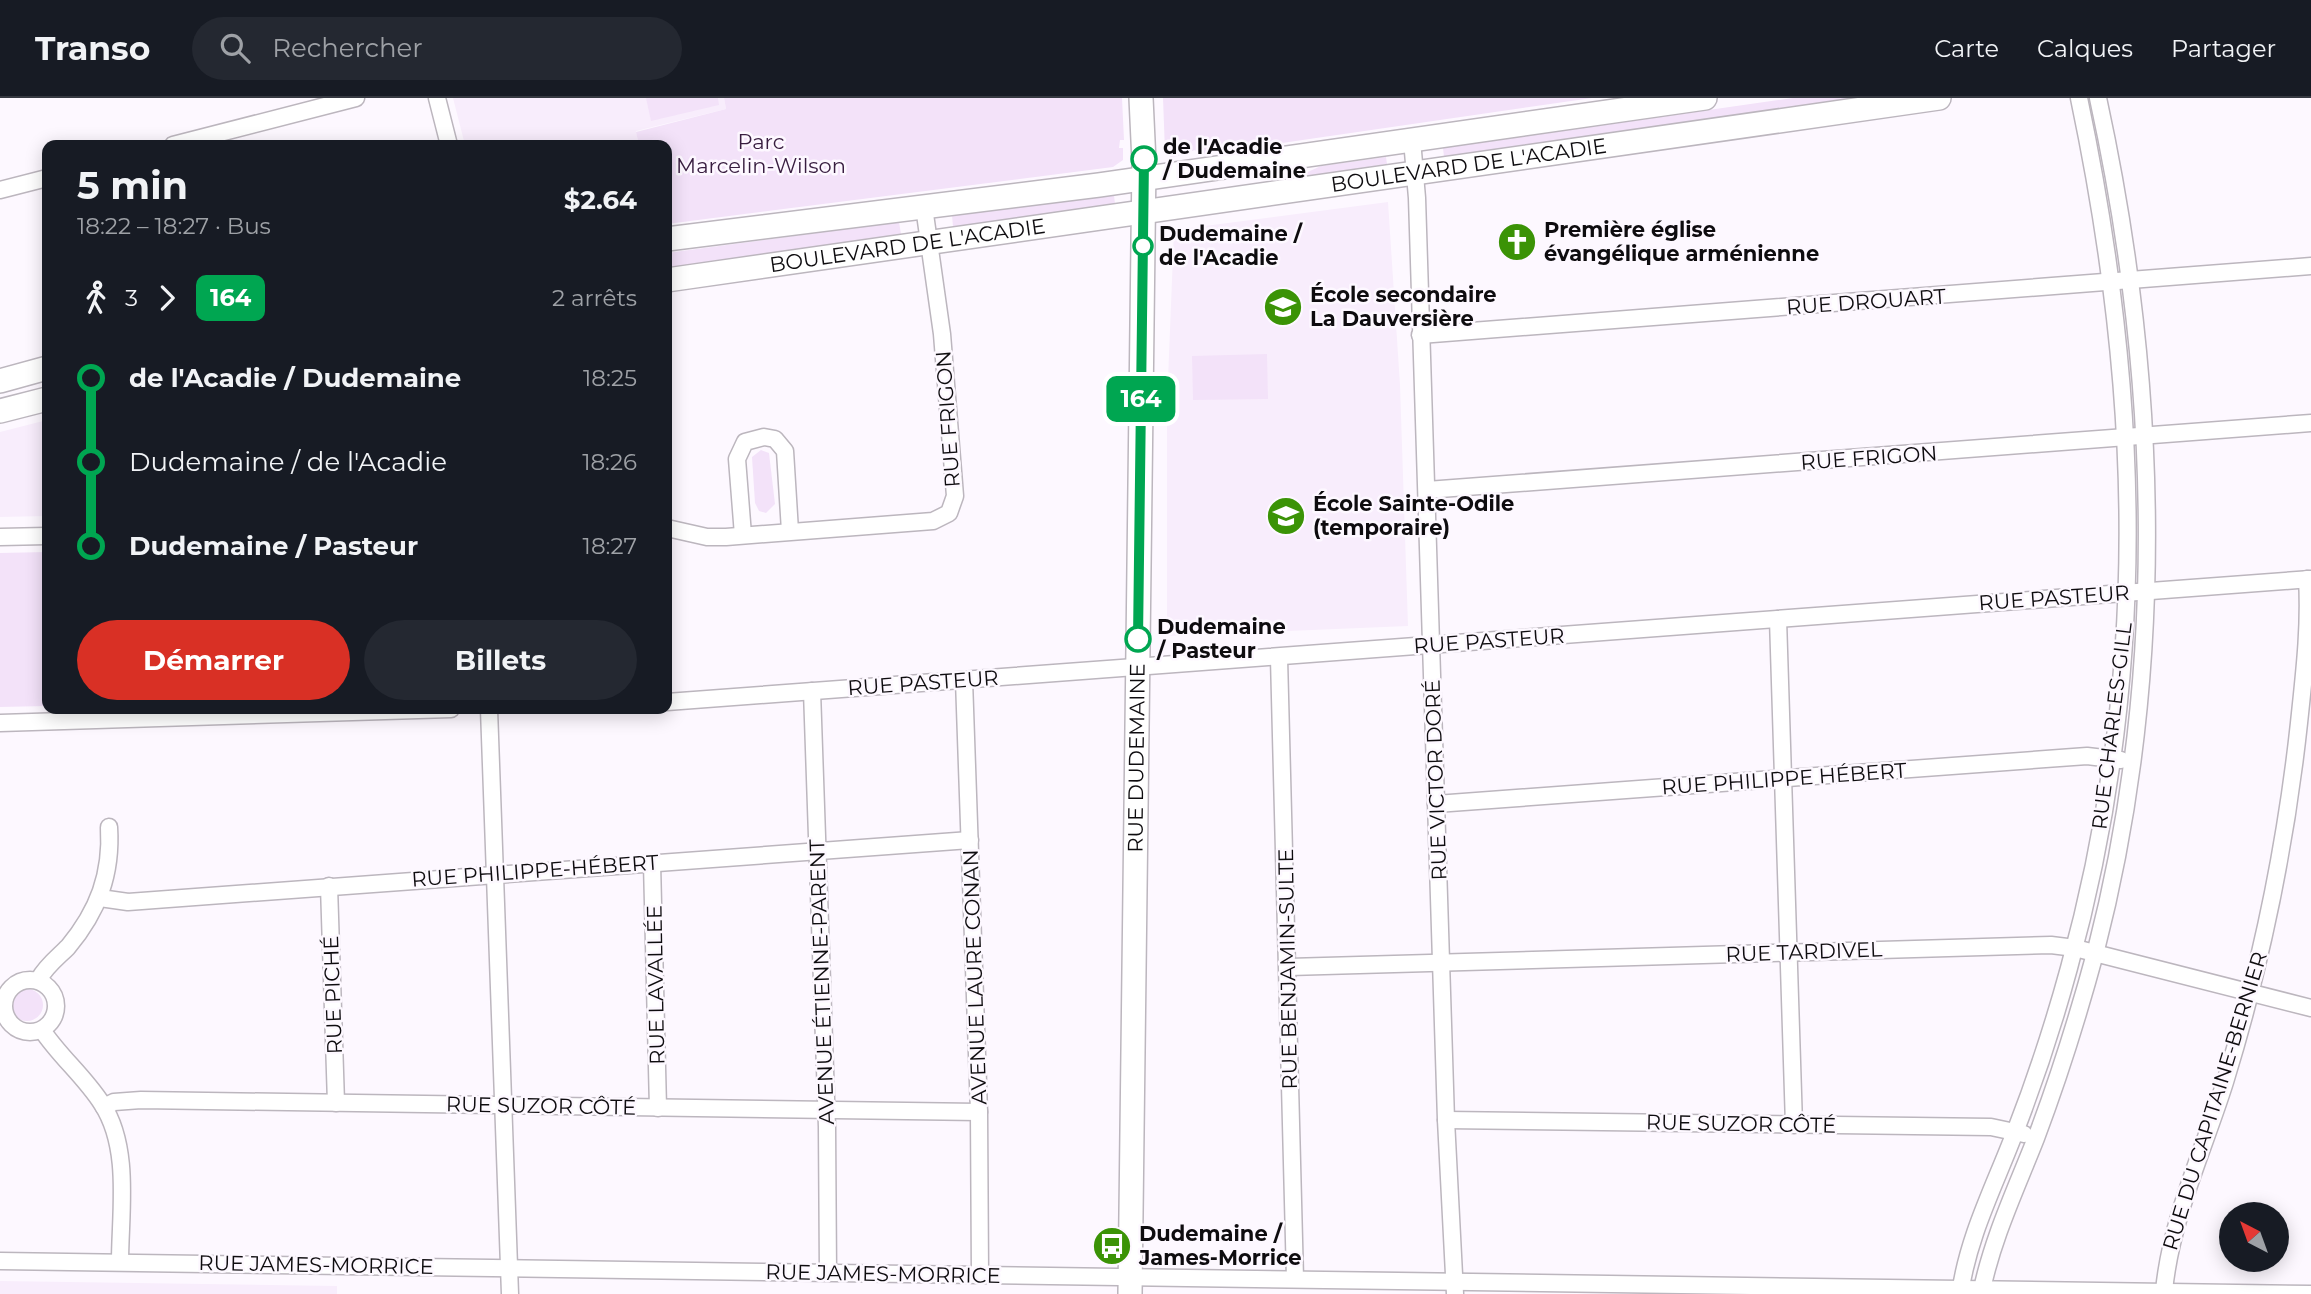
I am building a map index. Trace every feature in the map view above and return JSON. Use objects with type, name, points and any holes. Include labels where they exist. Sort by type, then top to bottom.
[{"type":"main road","name":"RUE DUDEMAINE","points":[[1130,1286],[1144,178],[1141,98]]},
{"type":"main road","name":"BOULEVARD DE L'ACADIE","points":[[672,238],[1144,178],[1705,98]]},
{"type":"main road","name":"BOULEVARD DE L'ACADIE","points":[[672,279],[1939,98]]},
{"type":"main road","points":[[0,381],[42,369]]},
{"type":"main road","points":[[0,411],[42,400]]},
{"type":"street","points":[[192,140],[356,98]]},
{"type":"street","points":[[437,98],[448,140]]},
{"type":"street","name":"RUE CHARLES-GILL","points":[[1961,1291],[1971,1241],[2015,1131],[2048,1038],[2075,948],[2112,758],[2127,593],[2127,438],[2113,282],[2079,98]]},
{"type":"street","name":"RUE CHARLES-GILL","points":[[1982,1291],[1993,1247],[2036,1137],[2095,953],[2117,853],[2131,761],[2146,591],[2146,436],[2132,280],[2098,98]]},
{"type":"street","name":"RUE VICTOR DORÉ","points":[[1412,140],[1427,490],[1446,1120],[1454,1288]]},
{"type":"street","points":[[0,190],[42,179]]},
{"type":"street","name":"RUE FRIGON","points":[[672,529],[707,537],[743,535],[933,521],[942,519],[952,509],[955,496],[944,352],[925,207]]},
{"type":"street","name":"RUE DROUART","points":[[1420,335],[2311,266]]},
{"type":"street","name":"RUE FRIGON","points":[[1427,490],[2311,423]]},
{"type":"street","points":[[743,535],[737,455],[744,442],[764,437],[779,441],[785,451],[790,531]]},
{"type":"street","points":[[0,537],[42,536]]},
{"type":"street","name":"RUE PASTEUR","points":[[672,702],[2309,579]]},
{"type":"street","name":"RUE DU CAPITAINE-BERNIER","points":[[2164,1291],[2175,1223],[2215,1112],[2250,992],[2274,885],[2294,764],[2304,677],[2309,579]]},
{"type":"street","points":[[1778,618],[1794,1125]]},
{"type":"street","name":"RUE BENJAMIN-SULTE","points":[[1279,658],[1295,1279]]},
{"type":"street","name":"AVENUE LAURE CONAN","points":[[964,680],[979,1112],[980,1275]]},
{"type":"street","name":"AVENUE ÉTIENNE-PARENT","points":[[812,691],[826,1111],[828,1273]]},
{"type":"street","points":[[0,723],[290,714]]},
{"type":"street","points":[[489,714],[510,1294]]},
{"type":"street","name":"RUE PHILIPPE HÉBERT","points":[[1436,804],[2088,756],[2131,761]]},
{"type":"street","points":[[39,979],[85,925],[100,898],[107,873],[109,827]]},
{"type":"street","name":"RUE PHILIPPE-HÉBERT","points":[[100,898],[128,902],[970,840]]},
{"type":"street","name":"RUE LAVALLÉE","points":[[652,863],[657,1108]]},
{"type":"street","name":"RUE PICHÉ","points":[[329,886],[336,1103]]},
{"type":"street","name":"RUE TARDIVEL","points":[[1289,967],[2050,945],[2075,948],[2311,1008]]},
{"type":"street","points":[[25,979],[39,979],[49,987],[54,1004],[52,1017],[42,1030],[28,1034],[7,1028],[5,1002],[8,985],[25,979]]},
{"type":"street","points":[[42,1030],[104,1107],[114,1132],[120,1167],[120,1262]]},
{"type":"street","name":"RUE SUZOR CÔTÉ","points":[[104,1107],[114,1102],[141,1100],[979,1112]]},
{"type":"street","name":"RUE SUZOR CÔTÉ","points":[[1446,1120],[1991,1127],[2036,1137]]},
{"type":"street","name":"RUE JAMES-MORRICE","points":[[0,1261],[980,1275],[1130,1286],[1295,1279],[1454,1288],[2311,1294]]},
{"type":"shaded area","points":[[453,98],[724,98],[726,109],[636,131],[638,140],[464,140]]},
{"type":"shaded area","points":[[1388,202],[1400,385],[1408,626],[1167,636],[1167,405],[1174,230]]},
{"type":"shaded area","points":[[42,421],[42,516],[0,517],[0,432]]},
{"type":"shaded area","points":[[0,1281],[337,1286],[337,1294],[0,1294]]},
{"type":"green space","points":[[646,98],[718,98],[719,105],[651,121]]},
{"type":"green space","name":"Parc Marcelin-Wilson","points":[[724,98],[1122,98],[1124,140],[1120,140],[1119,148],[1123,148],[1123,160],[1113,167],[672,223],[672,140],[638,140],[636,132],[726,109]]},
{"type":"green space","points":[[1163,98],[1592,98],[1199,155],[1195,150],[1172,158],[1165,152]]},
{"type":"green space","points":[[1793,98],[1855,98],[1444,157],[1443,148]]},
{"type":"green space","points":[[1386,157],[1387,164],[1292,179],[1321,166]]},
{"type":"green space","points":[[1114,195],[1115,204],[953,227],[952,215]]},
{"type":"green space","points":[[899,222],[901,234],[672,267],[672,252]]},
{"type":"green space","points":[[1267,354],[1268,399],[1193,400],[1192,356]]},
{"type":"green space","points":[[761,450],[769,453],[775,504],[766,513],[759,511],[755,503],[752,457]]},
{"type":"green space","points":[[42,552],[42,706],[0,707],[0,553]]},
{"type":"green space","points":[[27,989],[38,994],[43,1005],[38,1016],[27,1021],[16,1016],[11,1005],[16,994]]},
{"type":"bus line","name":"164","points":[[1138,639],[1144,159]]},
{"type":"place","name":"de l'Acadie / Dudemaine","points":[[1144,159]]},
{"type":"place","name":"Première église évangélique arménienne","points":[[1517,242]]},
{"type":"place","name":"Dudemaine / de l'Acadie","points":[[1143,246]]},
{"type":"place","name":"École secondaire La Dauversière","points":[[1283,307]]},
{"type":"place","name":"École Sainte-Odile (temporaire)","points":[[1286,516]]},
{"type":"place","name":"Dudemaine / Pasteur","points":[[1138,639]]},
{"type":"place","name":"Dudemaine / James-Morrice","points":[[1112,1246]]}]
